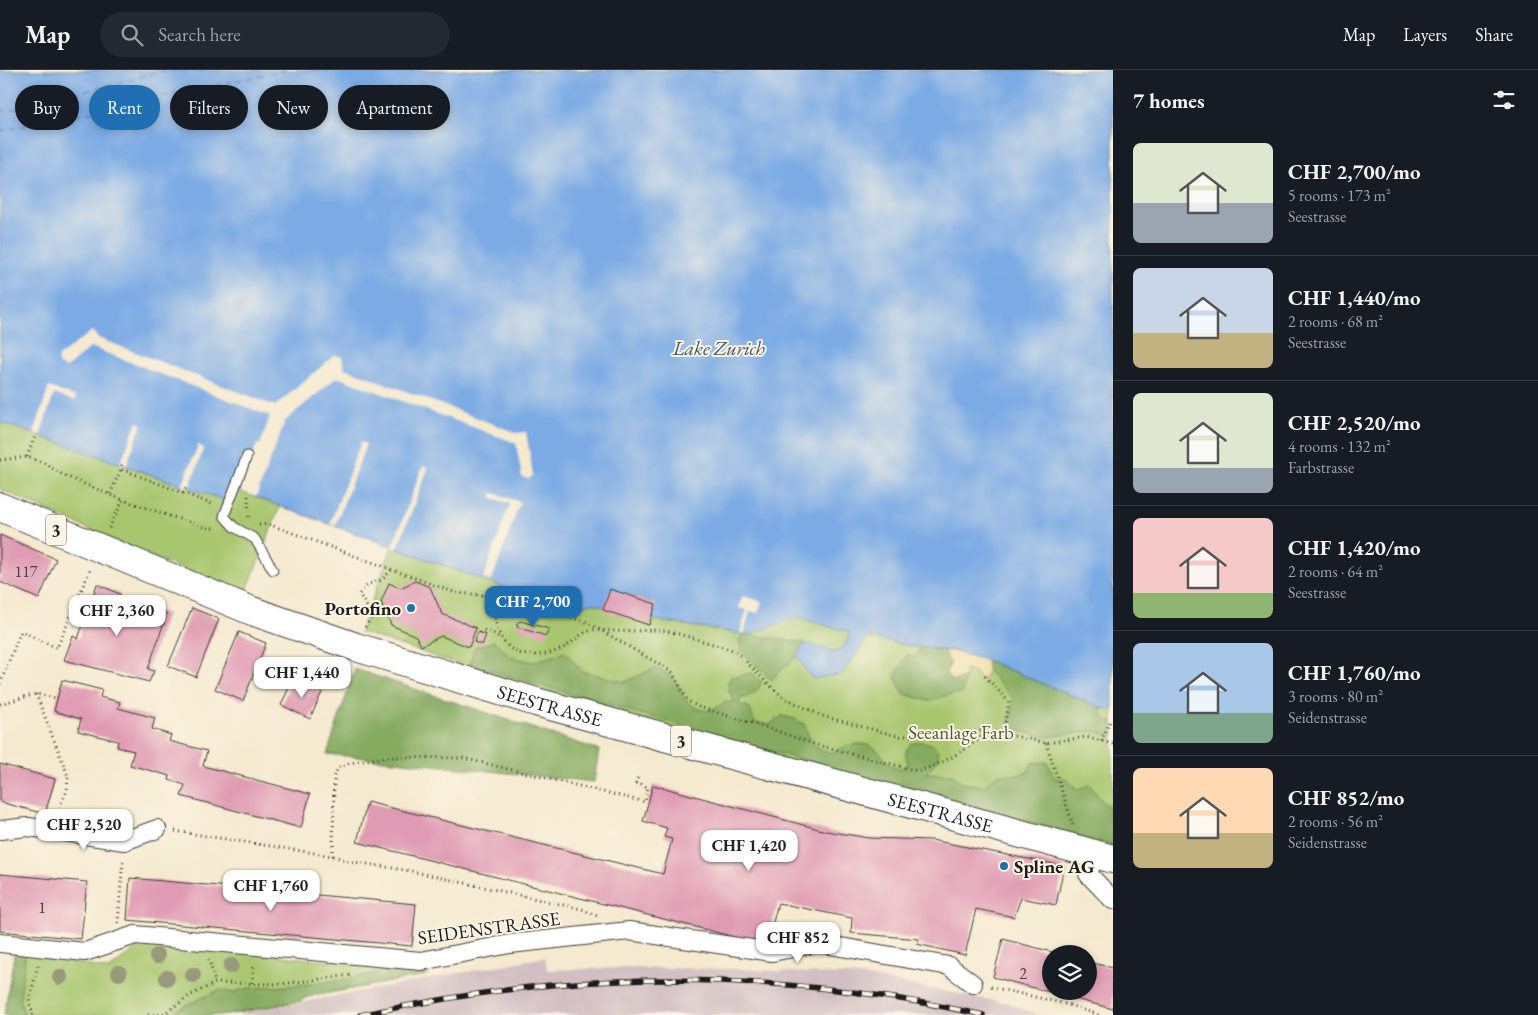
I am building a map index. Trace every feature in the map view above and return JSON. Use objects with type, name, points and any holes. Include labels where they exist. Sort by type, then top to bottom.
[{"type":"main road","name":"SEESTRASSE","points":[[0,507],[252,611],[356,647],[545,705],[1104,857]]},
{"type":"street","points":[[0,830],[28,828],[52,830],[124,841],[157,829]]},
{"type":"street","points":[[1104,857],[1088,874],[1113,900]]},
{"type":"street","name":"SEIDENSTRASSE","points":[[0,943],[85,952],[136,935],[421,961],[510,944],[629,931],[772,952],[818,943],[949,966],[973,984]]},
{"type":"lane","points":[[247,456],[224,516],[234,527],[255,539],[273,570]]},
{"type":"path","points":[[27,457],[36,434]]},
{"type":"path","points":[[0,460],[27,457],[44,463],[63,475],[122,500],[206,528],[268,524],[456,594],[494,596],[586,622],[672,672],[688,701],[698,707],[814,744],[918,772],[959,753],[988,731]]},
{"type":"path","points":[[110,494],[122,467],[220,508]]},
{"type":"path","points":[[183,494],[186,487]]},
{"type":"path","points":[[248,494],[249,526]]},
{"type":"path","points":[[108,531],[122,500]]},
{"type":"path","points":[[0,684],[21,631],[57,648],[92,564]]},
{"type":"path","points":[[364,627],[373,616],[359,594],[369,584],[382,580],[392,569]]},
{"type":"path","points":[[494,596],[496,625],[502,640]]},
{"type":"path","points":[[482,634],[483,630],[488,632],[502,640],[513,651],[528,656],[546,654],[565,647],[578,636],[592,630],[604,632],[665,631],[733,650],[783,697],[822,716],[898,736],[988,731],[1046,743],[1086,737],[1113,744]]},
{"type":"path","points":[[985,676],[1008,702],[1002,733]]},
{"type":"path","points":[[0,704],[36,694],[56,698]]},
{"type":"path","points":[[36,694],[68,776],[67,791],[60,808],[52,814]]},
{"type":"path","points":[[1102,741],[1110,722]]},
{"type":"path","points":[[1046,743],[1075,830],[1068,828]]},
{"type":"path","points":[[333,856],[334,776],[338,768],[349,763],[387,757],[463,758],[645,802],[648,787],[636,783],[638,777]]},
{"type":"path","points":[[157,829],[333,856],[348,861],[411,872],[582,909],[598,916]]},
{"type":"path","points":[[117,941],[124,841]]},
{"type":"path","points":[[33,1015],[29,1000],[43,947]]},
{"type":"path","points":[[208,952],[214,983]]},
{"type":"path","points":[[252,983],[255,960]]},
{"type":"path","points":[[148,1015],[164,1014],[189,996],[214,983],[282,984],[352,974]]},
{"type":"path","points":[[973,984],[1066,1004],[1099,1015]]},
{"type":"shaded area","points":[[545,957],[547,970],[626,968],[740,969],[862,976],[1007,1003],[1040,1015],[233,1015]]},
{"type":"green space","points":[[0,422],[224,500],[230,488],[280,506],[245,595],[122,544],[0,489]]},
{"type":"green space","name":"Seeanlage Farb","points":[[392,547],[566,610],[592,603],[660,621],[748,635],[796,617],[850,632],[845,646],[836,652],[842,673],[868,637],[911,646],[953,651],[986,660],[1102,708],[1113,710],[1113,855],[492,675],[360,632]]},
{"type":"green space","points":[[745,634],[805,643],[797,656],[771,680],[741,649],[739,639]]},
{"type":"green space","points":[[494,641],[511,657],[533,662],[565,652],[582,671],[625,682],[655,668],[669,674],[676,681],[688,702],[699,709],[705,710],[735,702],[729,691],[728,682],[731,677],[753,673],[762,682],[753,694],[740,699],[739,705],[747,706],[754,722],[769,725],[782,716],[795,719],[805,725],[813,744],[820,748],[831,753],[850,745],[863,744],[875,749],[890,765],[898,769],[909,765],[906,755],[907,748],[919,742],[933,745],[938,750],[937,759],[926,773],[953,774],[962,783],[984,786],[998,774],[1018,775],[1028,772],[1032,763],[1047,762],[1056,779],[1065,778],[1077,789],[1090,785],[1102,801],[1113,810],[1113,845],[900,788],[470,665],[474,648]]},
{"type":"green space","points":[[920,647],[944,651],[951,663],[946,674],[952,681],[965,678],[962,694],[953,694],[928,701],[904,694],[895,677],[907,654],[912,657],[918,654]]},
{"type":"green space","points":[[986,660],[1102,708],[1103,718],[1110,722],[1113,720],[1113,736],[1091,731],[1046,737],[1008,728],[1014,699],[988,671]]},
{"type":"green space","points":[[355,669],[599,750],[594,782],[327,754]]},
{"type":"green space","points":[[145,941],[428,972],[428,975],[307,997],[300,1001],[226,1015],[4,1015],[15,950],[109,970]]},
{"type":"green space","points":[[15,950],[26,952],[20,998],[24,1015],[4,1015]]},
{"type":"green space","points":[[390,969],[428,972],[428,975],[307,997],[300,1001],[226,1015],[169,1015],[220,990],[233,993],[252,988],[325,982]]},
{"type":"sand","points":[[944,651],[953,651],[986,660],[986,675],[982,680],[974,672],[965,670],[965,678],[952,681],[946,673],[951,663]]},
{"type":"water","name":"Lake Zurich","points":[[0,70],[1113,70],[1113,710],[1102,708],[986,660],[953,651],[911,646],[868,637],[842,674],[812,679],[797,656],[805,643],[836,652],[845,646],[850,632],[796,617],[748,635],[660,621],[592,603],[566,610],[230,488],[224,500],[0,422]]},
{"type":"pier","points":[[92,331],[98,338],[275,406],[335,355],[342,357],[344,368],[517,433],[526,432],[533,475],[529,479],[522,477],[516,443],[337,377],[285,421],[256,497],[239,491],[257,444],[260,445],[270,416],[91,347],[66,368],[59,365],[57,358]]},
{"type":"pier","points":[[49,387],[76,397],[75,401],[54,394],[40,435],[34,433]]},
{"type":"pier","points":[[137,422],[142,424],[126,466],[120,464]]},
{"type":"pier","points":[[361,442],[366,444],[335,526],[330,524]]},
{"type":"pier","points":[[198,445],[204,448],[189,488],[182,486]]},
{"type":"pier","points":[[423,466],[428,468],[397,549],[392,547]]},
{"type":"pier","points":[[493,493],[520,502],[491,582],[483,579],[510,504],[491,497]]},
{"type":"pier","points":[[742,596],[762,601],[758,613],[750,611],[744,634],[740,633],[747,610],[739,608]]},
{"type":"building","points":[[0,535],[56,559],[39,599],[0,582]]},
{"type":"building","name":"Portofino","points":[[415,581],[430,587],[442,614],[476,628],[469,647],[441,636],[421,646],[416,636],[391,625],[381,602],[389,583],[400,588]]},
{"type":"building","points":[[97,584],[120,594],[118,601],[142,611],[144,604],[167,614],[148,669],[154,671],[149,682],[64,660],[73,636],[78,639]]},
{"type":"building","points":[[610,589],[656,604],[649,625],[603,610]]},
{"type":"building","points":[[192,608],[219,619],[196,677],[168,666]]},
{"type":"building","points":[[520,621],[549,629],[546,636],[517,627],[517,623]]},
{"type":"building","points":[[239,632],[266,643],[243,701],[215,689]]},
{"type":"building","points":[[478,632],[486,635],[482,645],[474,642]]},
{"type":"building","points":[[293,679],[322,692],[310,719],[281,705]]},
{"type":"building","points":[[62,680],[102,690],[100,697],[120,702],[118,708],[155,718],[152,729],[171,735],[169,741],[207,751],[203,766],[310,794],[301,828],[181,796],[185,785],[169,780],[170,776],[130,765],[134,751],[117,747],[118,741],[78,731],[81,719],[54,711]]},
{"type":"building","points":[[0,764],[55,779],[45,814],[0,802]]},
{"type":"building","points":[[653,785],[826,831],[869,838],[931,840],[1064,866],[1056,905],[1021,898],[1014,917],[976,909],[965,955],[917,944],[919,939],[851,933],[852,918],[778,903],[767,945],[357,842],[367,802],[663,874],[672,839],[664,837],[667,828],[643,821]]},
{"type":"building","points":[[0,874],[87,882],[81,939],[0,931]]},
{"type":"building","points":[[130,878],[416,904],[412,946],[127,920]]},
{"type":"building","points":[[1003,939],[1042,949],[1042,990],[993,977]]},
{"type":"building","points":[[1097,964],[1113,968],[1113,1009],[1079,1000],[1097,1000]]},
{"type":"ferry route","points":[[0,112],[169,70]]},
{"type":"ferry route","points":[[0,131],[287,70]]},
{"type":"railway","points":[[360,1015],[455,997],[527,987],[660,980],[714,981],[822,988],[930,1004],[983,1015]]},
{"type":"place","name":"Portofino","points":[[411,608]]},
{"type":"place","name":"Spline AG","points":[[1004,866]]}]
